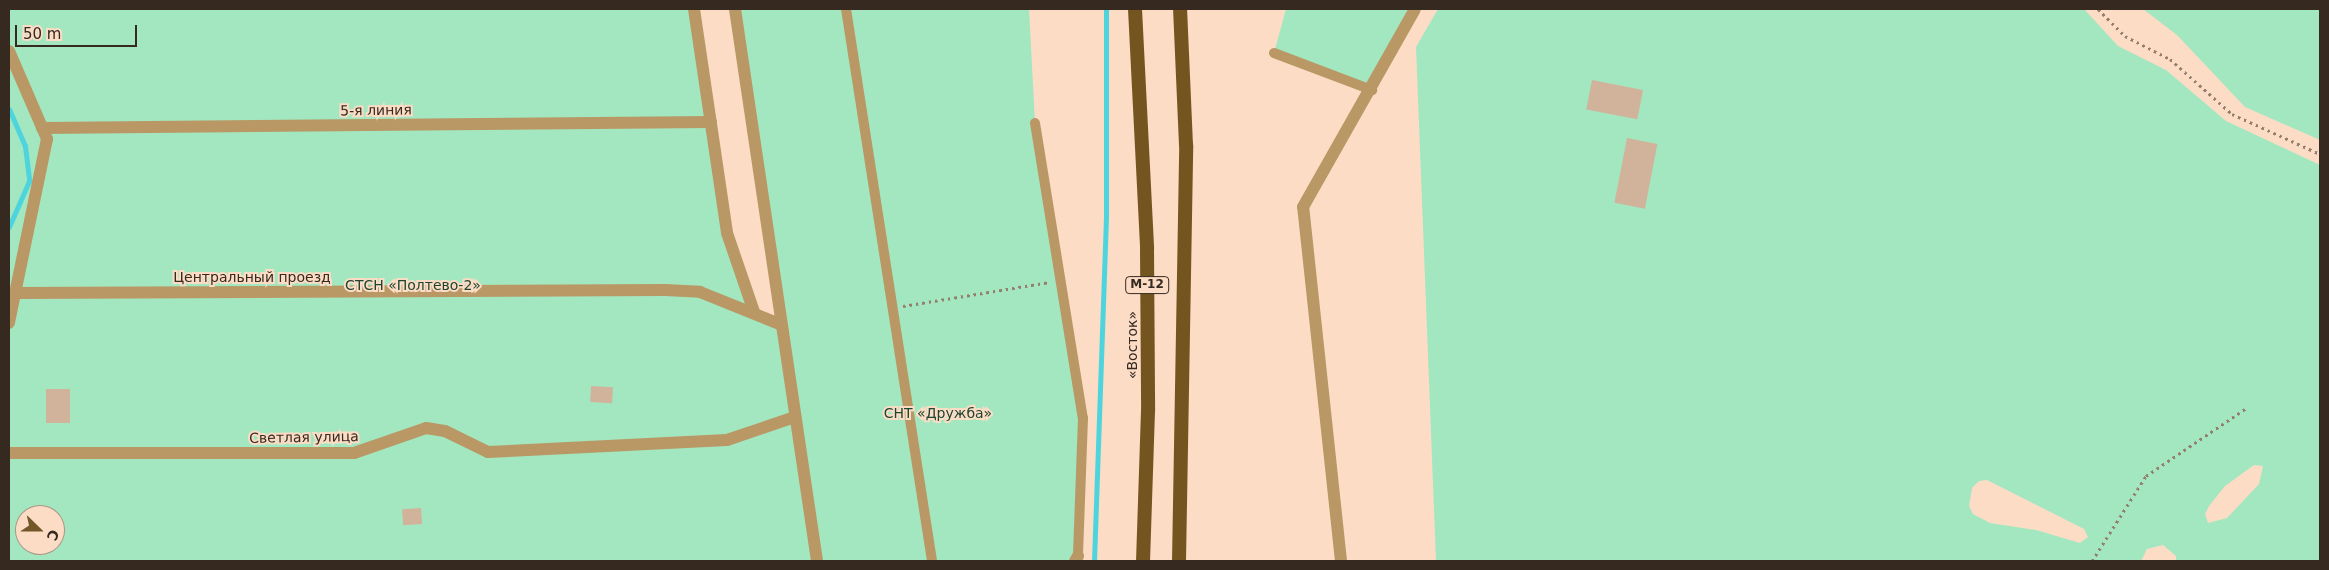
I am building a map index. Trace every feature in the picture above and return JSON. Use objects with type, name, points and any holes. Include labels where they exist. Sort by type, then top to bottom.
[{"type":"highway","name":"«Восток»","points":[[1135,9],[1147,249],[1148,411],[1143,561]]},
{"type":"highway","name":"М-12","points":[[1179,561],[1186,155],[1180,9]]},
{"type":"street","points":[[694,9],[727,233],[754,312]]},
{"type":"street","points":[[736,9],[817,561]]},
{"type":"street","points":[[1341,561],[1303,207],[1372,90],[1415,9]]},
{"type":"street","points":[[9,52],[47,140],[9,323]]},
{"type":"street","name":"5-я линия","points":[[42,128],[711,122]]},
{"type":"street","name":"Центральный проезд","points":[[15,293],[665,290],[700,292],[754,312],[782,325]]},
{"type":"street","name":"Светлая улица","points":[[9,453],[354,453],[426,428],[445,431],[488,452],[727,440],[796,417]]},
{"type":"lane","points":[[846,9],[932,561]]},
{"type":"lane","points":[[1274,53],[1372,90]]},
{"type":"lane","points":[[1035,123],[1082,418],[1077,558]]},
{"type":"path","points":[[2098,9],[2125,36],[2170,59],[2232,114],[2320,154]]},
{"type":"path","points":[[893,308],[1060,281]]},
{"type":"path","points":[[2092,561],[2146,476],[2248,407]]},
{"type":"green space","name":"СТСН «Полтево-2»","points":[[9,9],[694,9],[727,233],[754,312],[781,325],[736,9],[1029,9],[1035,123],[1083,418],[1075,561],[9,561]]},
{"type":"green space","points":[[1286,9],[1417,9],[1372,90],[1274,53]]},
{"type":"green space","points":[[1438,9],[2084,9],[2118,46],[2166,70],[2226,121],[2320,165],[2320,561],[2176,561],[2176,556],[2163,545],[2147,549],[2141,561],[1436,561],[1416,47]],"holes":[[[2254,465],[2263,466],[2259,484],[2227,518],[2208,523],[2205,514],[2209,506],[2225,486]],[[1987,480],[2084,529],[2088,537],[2080,543],[2036,530],[1990,523],[1973,514],[1969,506],[1972,488],[1979,481]]]},
{"type":"green space","points":[[2143,9],[2320,9],[2320,140],[2245,107],[2177,35]]},
{"type":"building","points":[[1592,80],[1643,90],[1637,119],[1586,109]]},
{"type":"building","points":[[1627,138],[1657,144],[1645,209],[1614,203]]},
{"type":"building","points":[[591,386],[613,387],[612,403],[590,402]]},
{"type":"building","points":[[46,389],[70,389],[70,423],[46,423]]},
{"type":"building","points":[[421,508],[422,524],[403,525],[402,509]]},
{"type":"waterway","points":[[1094,561],[1106,216],[1106,9]]},
{"type":"waterway","points":[[9,109],[25,146],[29,181],[9,227]]},
{"type":"park label","name":"СНТ «Дружба»","points":[[938,413]]}]
